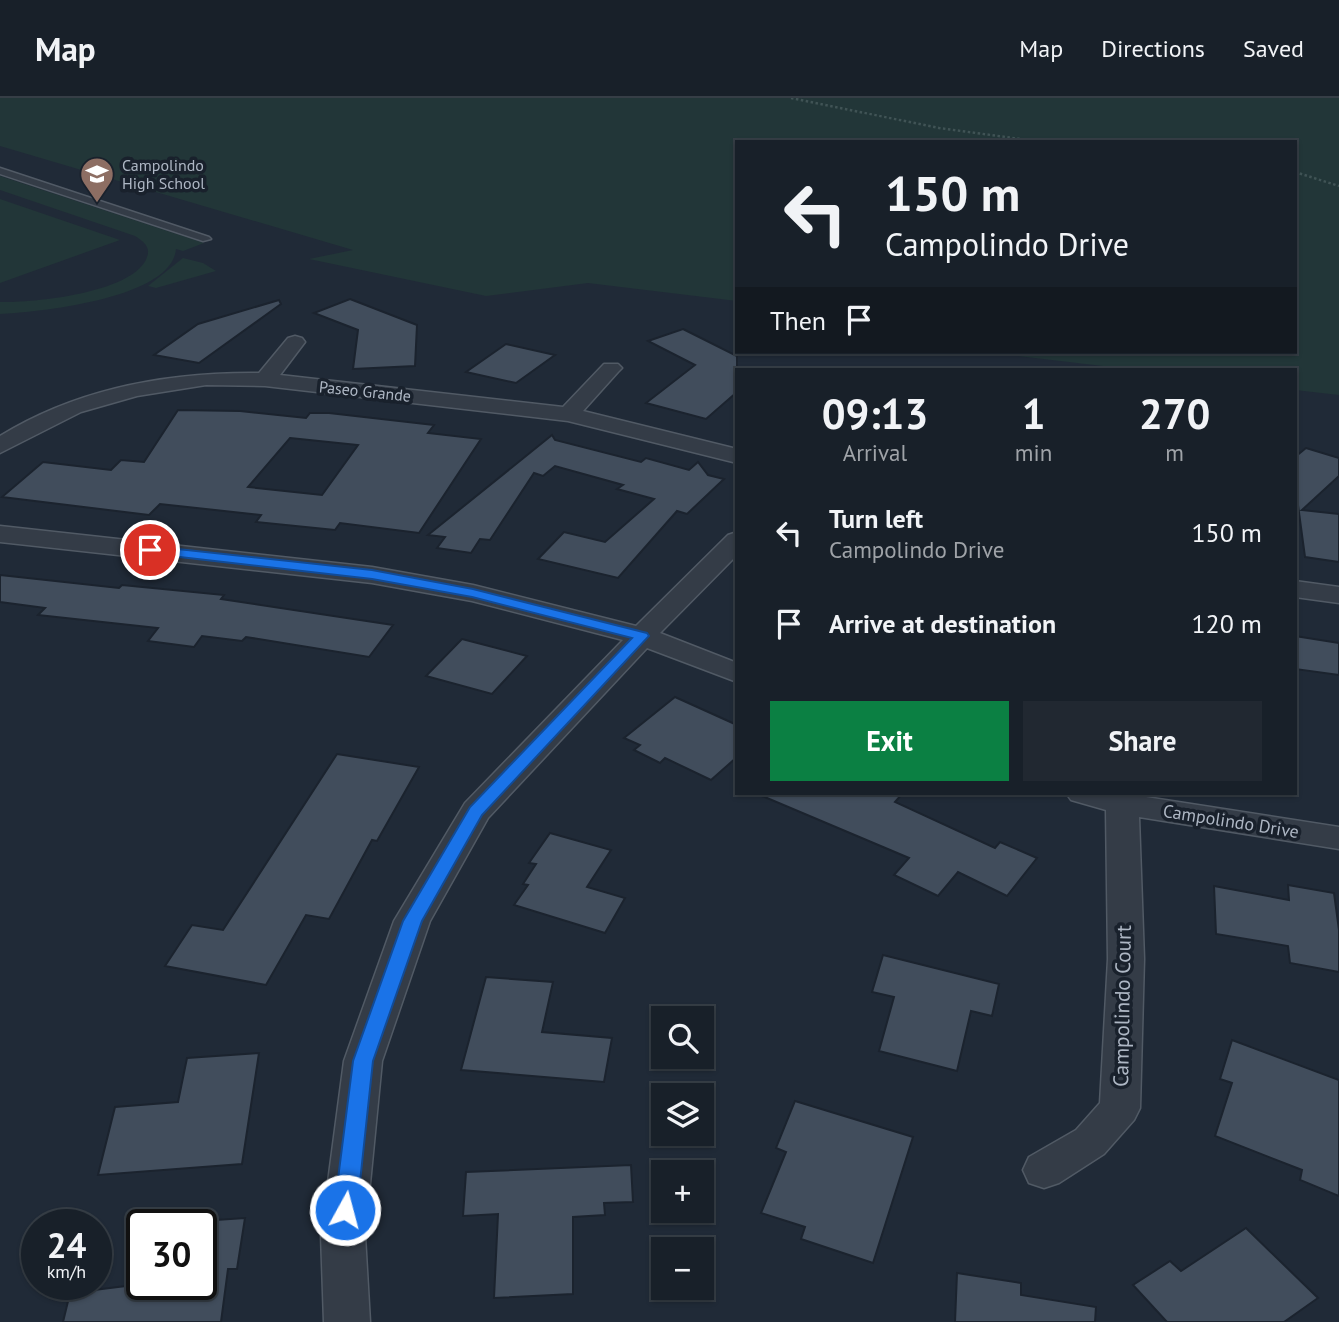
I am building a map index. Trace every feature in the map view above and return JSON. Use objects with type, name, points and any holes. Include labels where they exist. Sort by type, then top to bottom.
[{"type":"street","points":[[265,380],[295,342]]},
{"type":"street","points":[[568,414],[611,368]]},
{"type":"street","name":"Paseo Grande","points":[[0,446],[34,424],[73,407],[135,390],[206,379],[265,380],[568,414],[735,456]]},
{"type":"street","points":[[0,534],[372,575],[473,593],[642,636],[735,672]]},
{"type":"street","points":[[347,1322],[342,1235],[363,1061],[412,921],[476,811],[735,542]]},
{"type":"street","points":[[1297,589],[1339,595]]},
{"type":"street","name":"Campolindo Drive","points":[[1089,795],[1122,804],[1339,838]]},
{"type":"street","name":"Campolindo Court","points":[[1044,1170],[1090,1142],[1119,1108],[1126,958],[1122,804]]},
{"type":"lane","points":[[0,172],[206,239]]},
{"type":"path","points":[[791,98],[939,128],[1028,140]]},
{"type":"path","points":[[1297,173],[1339,186]]},
{"type":"green space","points":[[0,98],[1339,98],[1339,395],[1297,390],[1297,368],[1120,368],[1002,354],[1297,354],[1297,140],[735,140],[735,301],[588,283],[486,296],[309,259],[353,250],[0,146]]},
{"type":"green space","points":[[0,176],[204,243],[183,251],[176,249],[169,266],[152,280],[129,291],[71,306],[0,314],[0,302],[57,298],[104,287],[123,279],[139,269],[148,250],[135,236],[0,190]]},
{"type":"green space","points":[[0,199],[120,240],[0,283]]},
{"type":"green space","points":[[183,258],[203,263],[216,271],[156,288],[148,286]]},
{"type":"building","points":[[350,299],[417,325],[415,366],[353,369],[358,330],[314,313]]},
{"type":"building","points":[[279,300],[281,304],[199,363],[154,355],[198,324]]},
{"type":"building","points":[[683,329],[737,356],[735,394],[706,419],[646,403],[695,365],[648,341]]},
{"type":"building","points":[[506,344],[555,355],[516,383],[466,372]]},
{"type":"building","points":[[178,410],[240,411],[306,418],[310,413],[329,413],[434,425],[428,433],[481,439],[419,533],[340,523],[335,530],[256,522],[261,515],[160,504],[149,515],[2,497],[43,462],[111,470],[121,460],[144,462]],"holes":[[[290,438],[358,445],[322,495],[248,487]]]},
{"type":"building","points":[[552,435],[555,440],[641,462],[646,458],[689,470],[698,462],[708,475],[724,479],[687,514],[677,511],[618,578],[538,559],[564,532],[605,542],[654,499],[617,489],[623,485],[555,466],[543,476],[534,473],[490,540],[480,539],[471,553],[437,548],[445,537],[428,535]]},
{"type":"building","points":[[1306,448],[1339,458],[1339,476],[1302,510],[1339,514],[1339,562],[1305,557],[1297,498],[1297,455]]},
{"type":"building","points":[[0,575],[119,588],[122,585],[224,595],[221,599],[393,625],[369,657],[246,637],[242,641],[202,636],[194,647],[148,641],[158,628],[38,615],[45,608],[0,602]]},
{"type":"building","points":[[1297,636],[1339,643],[1339,675],[1297,669]]},
{"type":"building","points":[[462,639],[527,656],[492,694],[426,676]]},
{"type":"building","points":[[675,697],[735,724],[735,759],[711,780],[665,758],[660,763],[634,750],[640,745],[624,738]]},
{"type":"building","points":[[337,754],[419,767],[377,841],[372,840],[329,919],[306,915],[266,985],[165,966],[192,925],[223,930]]},
{"type":"building","points":[[760,795],[901,795],[895,802],[995,848],[1000,842],[1037,858],[1007,896],[958,872],[938,896],[894,875],[909,858]]},
{"type":"building","points":[[550,833],[611,850],[587,887],[625,898],[605,933],[514,905],[528,885],[523,884],[536,864],[529,863]]},
{"type":"building","points":[[1288,885],[1334,893],[1339,930],[1339,972],[1290,963],[1288,946],[1216,934],[1214,886],[1289,900]]},
{"type":"building","points":[[883,955],[999,984],[992,1016],[971,1011],[957,1071],[879,1051],[894,997],[872,992]]},
{"type":"building","points":[[486,977],[553,982],[542,1032],[612,1038],[604,1082],[461,1070]]},
{"type":"building","points":[[1232,1040],[1339,1080],[1339,1196],[1300,1180],[1302,1170],[1215,1136],[1232,1083],[1220,1079]]},
{"type":"building","points":[[259,1053],[242,1164],[98,1175],[115,1107],[178,1102],[187,1058]]},
{"type":"building","points":[[795,1101],[913,1137],[873,1263],[801,1239],[805,1227],[761,1213],[786,1152],[776,1148]]},
{"type":"building","points":[[631,1165],[633,1202],[604,1203],[605,1215],[573,1217],[573,1294],[494,1298],[498,1214],[463,1216],[466,1172]]},
{"type":"building","points":[[245,1218],[237,1269],[228,1269],[221,1322],[63,1322],[68,1300],[112,1300],[112,1288],[126,1286],[126,1300],[217,1300],[217,1220]]},
{"type":"building","points":[[1246,1228],[1318,1298],[1284,1322],[1167,1322],[1133,1285],[1170,1261],[1181,1271]]},
{"type":"building","points":[[957,1273],[1021,1283],[1021,1295],[1096,1307],[1095,1322],[955,1322]]},
{"type":"place","name":"Campolindo High School","points":[[97,204]]},
{"type":"route","points":[[150,550],[372,575],[473,593],[642,636],[476,811],[412,921],[363,1061],[345,1210]]}]
